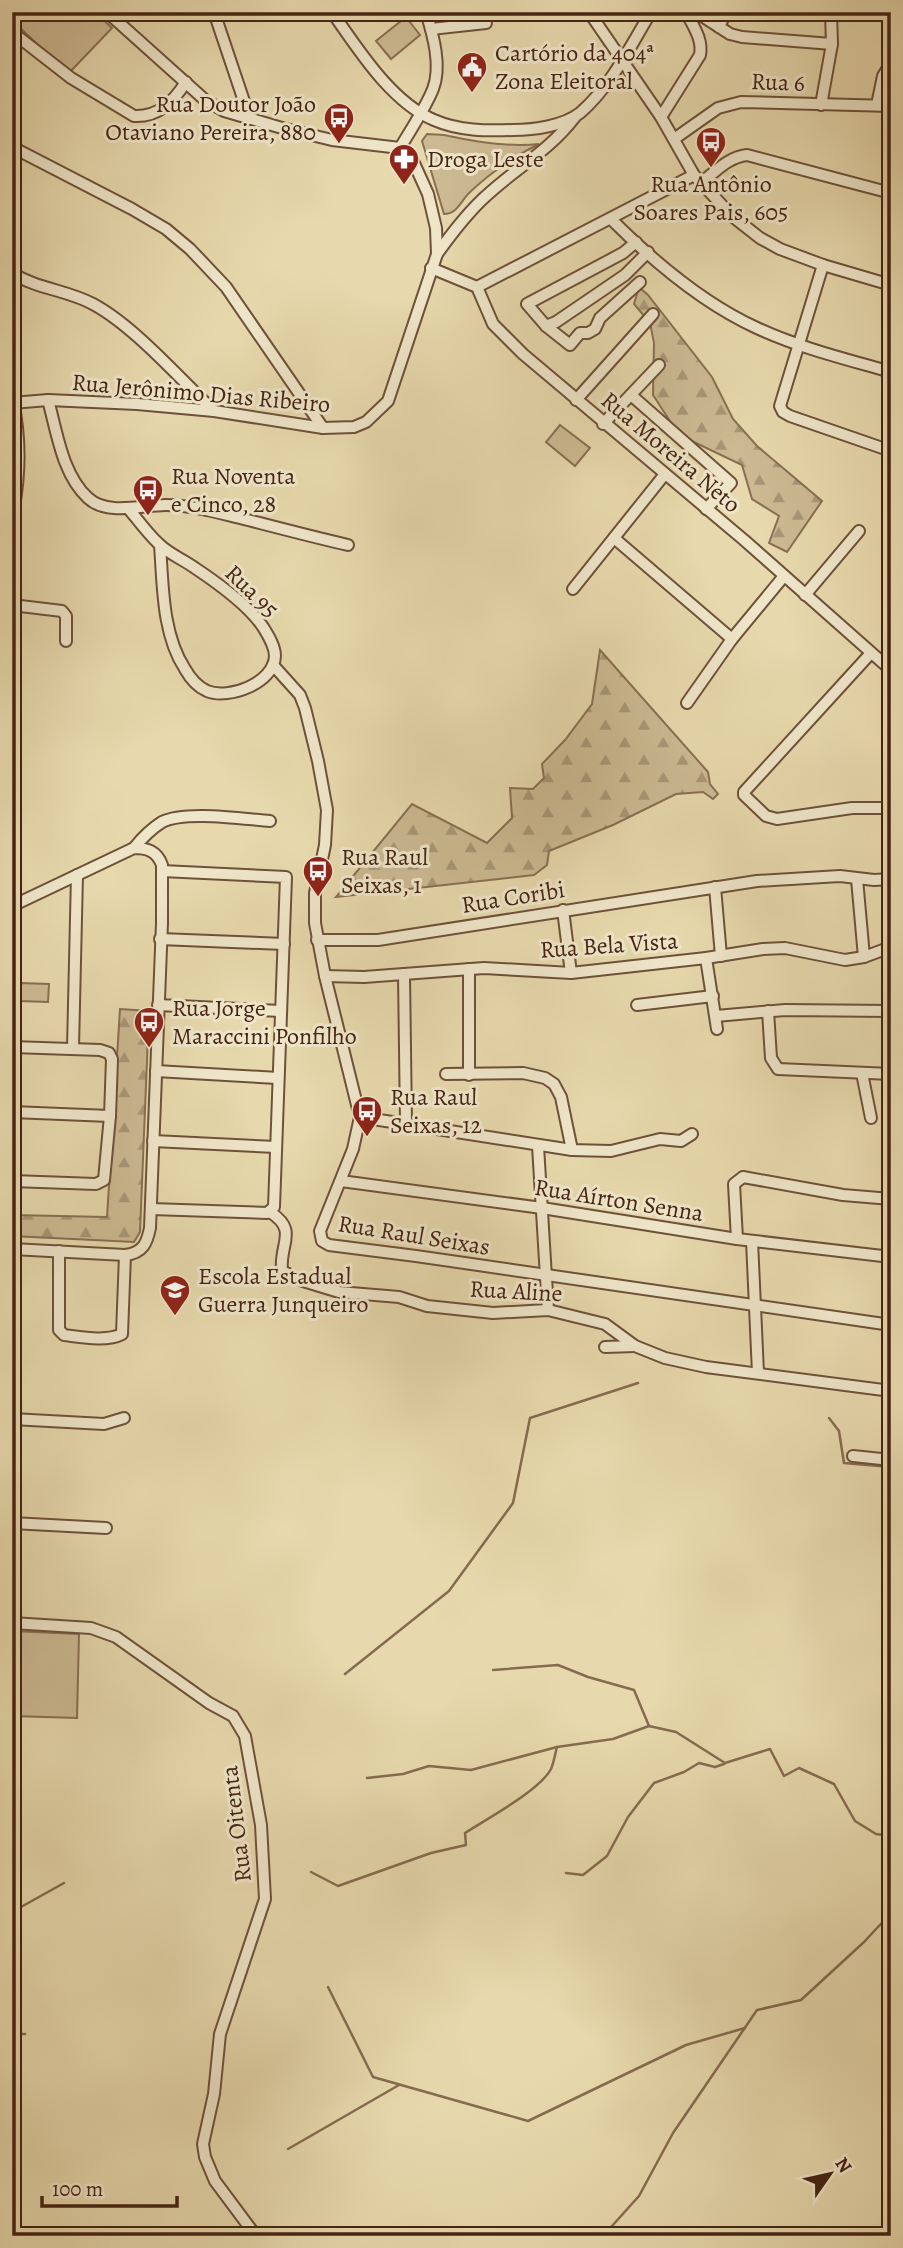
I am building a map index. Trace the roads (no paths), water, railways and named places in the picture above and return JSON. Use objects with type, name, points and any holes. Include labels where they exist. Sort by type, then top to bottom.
[{"type":"street","points":[[107,12],[205,100],[224,111],[332,140],[400,148],[433,88],[436,73],[431,29],[426,12]]},
{"type":"street","points":[[214,12],[250,118]]},
{"type":"street","points":[[332,12],[388,86],[419,113],[452,126],[485,131],[523,130],[546,126],[577,115]]},
{"type":"street","points":[[589,12],[661,117],[698,179],[732,216],[760,238],[780,249],[891,285]]},
{"type":"street","name":"Rua Jerônimo Dias Ribeiro","points":[[436,254],[485,196],[551,144],[598,95],[623,60],[651,12]]},
{"type":"street","points":[[661,117],[700,55],[701,47],[686,12]]},
{"type":"street","points":[[696,12],[730,34],[742,37],[832,44]]},
{"type":"street","points":[[719,27],[726,12]]},
{"type":"street","points":[[821,104],[832,44],[831,12]]},
{"type":"street","points":[[431,29],[486,23]]},
{"type":"street","points":[[12,32],[71,78],[134,116],[159,112],[175,99],[186,82]]},
{"type":"street","points":[[877,105],[883,76],[891,63]]},
{"type":"street","name":"Rua 6","points":[[674,139],[718,108],[741,102],[891,106]]},
{"type":"street","points":[[12,146],[132,209],[166,229],[190,249],[226,287],[323,428]]},
{"type":"street","name":"Rua Jerônimo Dias Ribeiro","points":[[13,402],[48,400],[136,404],[214,411],[323,428],[354,427],[366,422],[388,401],[436,254],[436,228],[428,194],[413,161],[400,148]]},
{"type":"street","points":[[432,268],[477,288],[611,219],[698,179],[730,160],[747,155],[891,193]]},
{"type":"street","points":[[611,219],[720,309],[797,344],[891,372]]},
{"type":"street","points":[[636,242],[623,253],[527,304],[546,326],[570,345],[580,333],[588,333],[595,328],[600,318],[640,282]]},
{"type":"street","points":[[546,326],[625,275],[648,252]]},
{"type":"street","points":[[823,265],[780,400],[783,412],[891,451]]},
{"type":"street","points":[[12,273],[24,281],[72,294],[117,318],[214,411]]},
{"type":"street","points":[[12,287],[24,281]]},
{"type":"street","name":"Rua Moreira Neto","points":[[477,288],[493,324],[603,424],[785,576],[886,666]]},
{"type":"street","points":[[576,400],[653,314]]},
{"type":"street","points":[[603,424],[659,365]]},
{"type":"street","points":[[631,395],[731,483],[706,509]]},
{"type":"street","points":[[48,400],[63,454],[74,480],[90,500],[100,505],[128,508],[166,505],[206,510],[348,545]]},
{"type":"street","points":[[12,517],[19,456],[18,426],[13,402]]},
{"type":"street","points":[[573,589],[665,474]]},
{"type":"street","name":"Rua 95","points":[[128,508],[160,545],[196,569],[261,623],[270,638],[275,655],[273,665]]},
{"type":"street","points":[[805,595],[859,531]]},
{"type":"street","points":[[614,538],[732,639]]},
{"type":"street","points":[[160,545],[172,640],[184,667],[196,684],[207,691],[220,694],[241,690],[259,680],[273,665]]},
{"type":"street","points":[[687,703],[732,639],[785,576]]},
{"type":"street","points":[[12,605],[62,611],[66,616],[66,641]]},
{"type":"street","points":[[871,653],[744,792],[746,799],[765,816],[777,819],[852,808],[891,808]]},
{"type":"street","points":[[886,666],[891,653]]},
{"type":"street","name":"Rua Raul Seixas","points":[[273,665],[295,688],[305,708],[318,761],[327,810],[325,845],[314,905],[317,940],[360,1117],[353,1149],[320,1231],[320,1238],[325,1244],[891,1325]]},
{"type":"street","points":[[12,906],[134,848],[162,823],[178,817],[270,821]]},
{"type":"street","points":[[12,1249],[125,1255],[135,1254],[147,1242],[151,1209],[162,864],[156,854],[143,848],[134,848]]},
{"type":"street","points":[[151,1209],[270,1212],[274,1207],[284,944],[286,872],[162,872]]},
{"type":"street","points":[[73,1048],[77,875]]},
{"type":"street","name":"Rua Coribi","points":[[317,940],[378,940],[757,881],[828,877],[891,879]]},
{"type":"street","points":[[857,879],[864,957]]},
{"type":"street","points":[[715,887],[721,956]]},
{"type":"street","points":[[563,910],[571,973]]},
{"type":"street","points":[[160,939],[284,944]]},
{"type":"street","name":"Rua Bela Vista","points":[[325,976],[469,969],[571,973],[785,948],[845,960],[864,957],[891,947]]},
{"type":"street","points":[[706,958],[717,1029]]},
{"type":"street","points":[[469,969],[469,1074]]},
{"type":"street","points":[[404,974],[406,1123]]},
{"type":"street","points":[[637,1005],[713,996]]},
{"type":"street","points":[[158,1005],[281,1011]]},
{"type":"street","points":[[716,1016],[768,1011],[891,1011]]},
{"type":"street","points":[[768,1011],[771,1058],[778,1069],[891,1074]]},
{"type":"street","points":[[12,1047],[100,1050],[111,1055],[110,1116],[104,1180],[96,1184],[12,1181]]},
{"type":"street","points":[[156,1071],[278,1078]]},
{"type":"street","points":[[446,1074],[523,1073],[537,1074],[545,1078],[554,1084],[561,1097],[572,1150]]},
{"type":"street","points":[[862,1073],[870,1118]]},
{"type":"street","points":[[12,1112],[110,1116]]},
{"type":"street","points":[[360,1117],[572,1150],[611,1151],[660,1139],[681,1140],[692,1134]]},
{"type":"street","points":[[153,1141],[276,1147]]},
{"type":"street","points":[[538,1146],[548,1310]]},
{"type":"street","points":[[737,1239],[734,1184],[749,1176],[843,1195],[891,1199]]},
{"type":"street","name":"Rua Aírton Senna","points":[[341,1181],[542,1208],[737,1239],[891,1257]]},
{"type":"street","name":"Rua Aline","points":[[270,1212],[280,1219],[287,1230],[282,1271],[323,1288],[399,1297],[427,1306],[483,1312],[548,1310],[605,1324],[635,1346],[665,1358],[706,1367],[891,1391]]},
{"type":"street","points":[[752,1241],[758,1373]]},
{"type":"street","points":[[59,1251],[59,1330],[64,1335],[72,1336],[115,1338],[124,1331],[125,1255]]},
{"type":"street","points":[[606,1348],[635,1346]]},
{"type":"street","points":[[12,1419],[104,1424],[124,1418]]},
{"type":"street","points":[[853,1456],[891,1460]]},
{"type":"street","points":[[12,1523],[106,1528]]},
{"type":"street","name":"Rua Oitenta","points":[[12,1623],[91,1628],[116,1637],[209,1703],[233,1716],[245,1736],[261,1825],[265,1899],[223,2023],[214,2094],[203,2144],[205,2157],[215,2181],[256,2236]]},
{"type":"waterway","points":[[345,1674],[449,1591],[513,1503],[530,1418],[638,1383]]},
{"type":"waterway","points":[[829,1418],[839,1431],[844,1463],[891,1467]]},
{"type":"waterway","points":[[493,1670],[558,1665],[634,1690],[649,1726]]},
{"type":"waterway","points":[[367,1778],[403,1774],[429,1766],[471,1770],[557,1747],[613,1739],[649,1726],[676,1732],[725,1763],[770,1749],[784,1776],[799,1768],[834,1784],[855,1821],[876,1834],[891,1836]]},
{"type":"waterway","points":[[311,1872],[338,1886],[431,1853],[466,1845],[465,1833],[525,1795],[545,1777],[551,1769],[557,1747]]},
{"type":"waterway","points":[[566,1873],[583,1875],[607,1856],[628,1817],[654,1783],[684,1772],[699,1763],[715,1767],[724,1764]]},
{"type":"waterway","points":[[12,1912],[64,1883]]},
{"type":"waterway","points":[[603,2236],[639,2196],[673,2133],[757,2010],[801,2000],[891,1913]]},
{"type":"waterway","points":[[328,1987],[373,2077],[528,2121],[686,2045],[745,2028]]},
{"type":"waterway","points":[[12,2034],[25,2034]]},
{"type":"waterway","points":[[288,2149],[399,2085]]},
{"type":"place","name":"Cartório da 404ª Zona Eleitoral","points":[[472,94]]},
{"type":"place","name":"Rua Doutor João Otaviano Pereira, 880","points":[[339,145]]},
{"type":"place","name":"Rua Antônio Soares Pais, 605","points":[[711,169]]},
{"type":"place","name":"Droga Leste","points":[[404,186]]},
{"type":"place","name":"Rua Noventa e Cinco, 28","points":[[148,517]]},
{"type":"place","name":"Rua Raul Seixas, 1","points":[[318,898]]},
{"type":"place","name":"Rua Jorge Maraccini Ponfilho","points":[[149,1049]]},
{"type":"place","name":"Rua Raul Seixas, 12","points":[[367,1138]]},
{"type":"place","name":"Escola Estadual Guerra Junqueiro","points":[[175,1317]]}]
